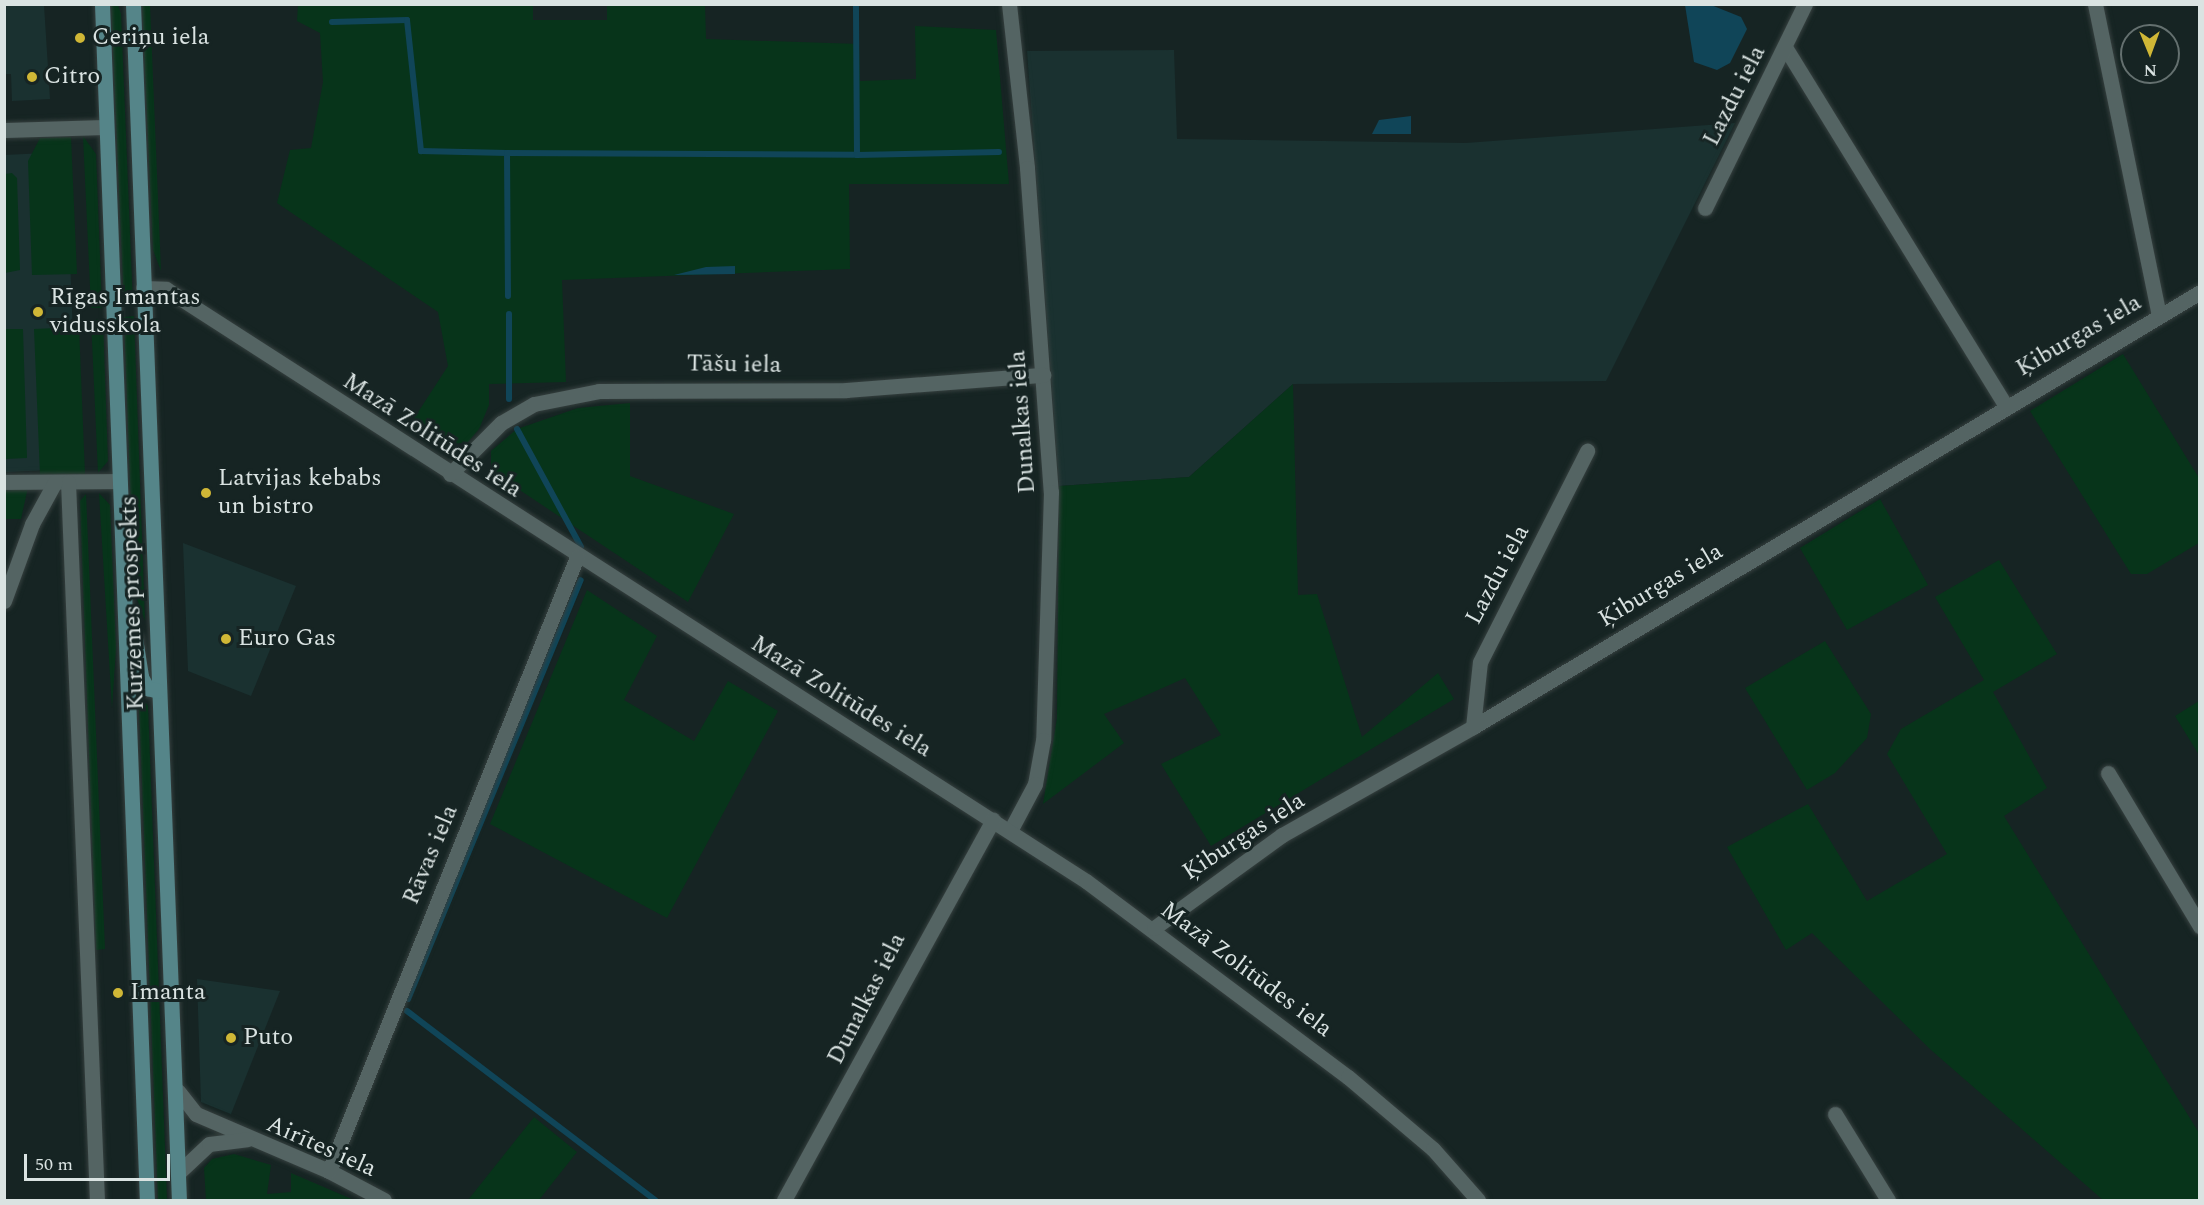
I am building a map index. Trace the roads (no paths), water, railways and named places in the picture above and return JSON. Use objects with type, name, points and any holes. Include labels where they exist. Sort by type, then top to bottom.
[{"type":"main road","name":"Kurzemes prospekts","points":[[102,4],[147,1200]]},
{"type":"main road","name":"Kurzemes prospekts","points":[[133,4],[158,691],[178,1091],[179,1200]]},
{"type":"main road","points":[[124,592],[132,608],[141,677],[149,689],[158,691]]},
{"type":"street","name":"Dunalkas iela","points":[[1009,4],[1043,375],[1051,492],[1044,728],[1035,783],[1010,831]]},
{"type":"street","name":"Lazdu iela","points":[[1705,208],[1805,4]]},
{"type":"street","points":[[2095,4],[2159,316]]},
{"type":"street","points":[[1785,47],[2005,405]]},
{"type":"street","points":[[4,130],[106,127]]},
{"type":"street","name":"Mazā Zolitūdes iela","points":[[143,288],[166,289],[577,558],[993,820],[1154,928],[1348,1077],[1433,1149],[1478,1200]]},
{"type":"street","name":"Ķiburgas iela","points":[[1154,928],[1282,835],[1473,728],[2005,405],[2199,292]]},
{"type":"street","name":"Tāšu iela","points":[[450,474],[501,423],[534,404],[599,391],[846,390],[1043,375]]},
{"type":"street","name":"Lazdu iela","points":[[1473,728],[1480,662],[1587,451]]},
{"type":"street","points":[[4,482],[119,481]]},
{"type":"street","points":[[4,601],[32,524],[62,482]]},
{"type":"street","points":[[62,482],[97,1200]]},
{"type":"street","name":"Rāvas iela","points":[[329,1171],[577,558]]},
{"type":"street","points":[[2108,774],[2199,926]]},
{"type":"street","name":"Dunalkas iela","points":[[784,1200],[993,820]]},
{"type":"street","points":[[178,1091],[196,1114],[252,1139]]},
{"type":"street","points":[[1836,1114],[1888,1200]]},
{"type":"street","name":"Airītes iela","points":[[178,1173],[209,1144],[252,1139],[329,1171],[384,1200]]},
{"type":"water","points":[[1685,5],[1711,5],[1741,17],[1747,29],[1730,63],[1717,70],[1694,62]]},
{"type":"water","points":[[1411,116],[1411,134],[1372,134],[1379,120]]},
{"type":"water","points":[[735,266],[735,274],[674,275],[706,267]]},
{"type":"waterway","points":[[507,153],[857,155],[856,4]]},
{"type":"waterway","points":[[332,22],[407,20],[421,151],[507,153],[508,296]]},
{"type":"waterway","points":[[857,155],[999,152]]},
{"type":"waterway","points":[[509,314],[509,399]]},
{"type":"waterway","points":[[517,429],[581,547]]},
{"type":"waterway","points":[[408,999],[581,580]]},
{"type":"waterway","points":[[407,1011],[655,1200]]},
{"type":"place","name":"Ceriņu iela","points":[[80,38]]},
{"type":"place","name":"Citro","points":[[32,77]]},
{"type":"place","name":"Rīgas Imantas vidusskola","points":[[38,312]]},
{"type":"place","name":"Latvijas kebabs un bistro","points":[[206,493]]},
{"type":"place","name":"Euro Gas","points":[[226,639]]},
{"type":"place","name":"Imanta","points":[[118,993]]},
{"type":"place","name":"Puto","points":[[231,1038]]}]
